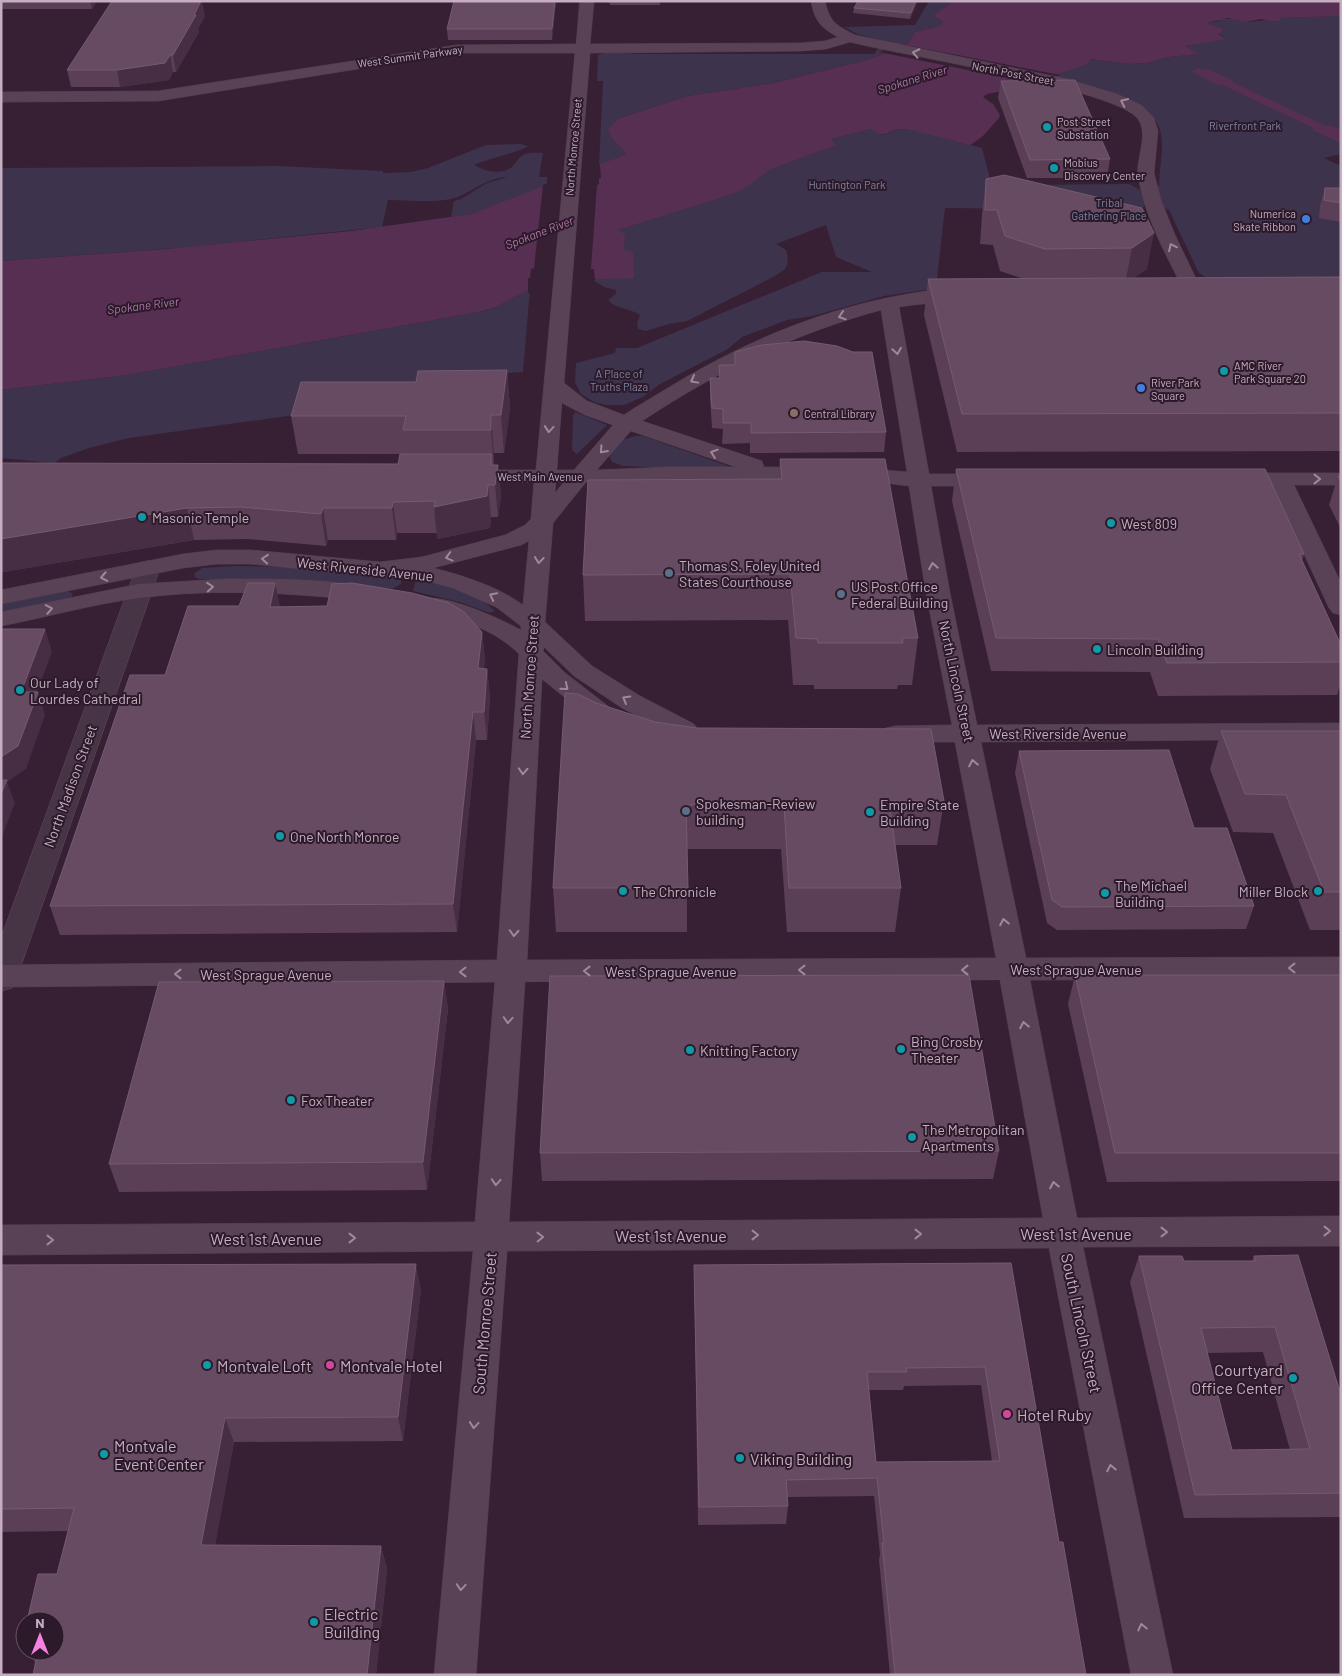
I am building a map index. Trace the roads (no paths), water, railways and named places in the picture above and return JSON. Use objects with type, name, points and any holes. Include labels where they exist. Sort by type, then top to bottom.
[{"type":"main road","name":"North Monroe Street","points":[[511,971],[532,624],[587,1]]},
{"type":"main road","points":[[818,1],[821,16],[828,26],[850,38]]},
{"type":"main road","name":"West Summit Parkway","points":[[1,97],[158,96],[444,50],[801,47],[826,45],[850,38]]},
{"type":"main road","name":"North Post Street","points":[[850,38],[870,44],[1067,84],[1128,103],[1146,118],[1150,131],[1146,173],[1151,194],[1166,235],[1200,291],[1171,292]]},
{"type":"main road","points":[[382,569],[423,564],[513,540],[533,530],[626,424],[691,381],[782,336],[854,312],[889,303],[934,296],[980,294]]},
{"type":"main road","name":"North Lincoln Street","points":[[889,303],[938,593],[968,733],[1014,970]]},
{"type":"main road","points":[[553,383],[560,393],[574,404],[626,424],[777,474]]},
{"type":"main road","name":"West Main Avenue","points":[[445,476],[628,476],[668,473],[860,474],[918,480],[1014,480]]},
{"type":"main road","name":"West Main Avenue","points":[[628,476],[667,482],[754,488],[862,488],[918,480]]},
{"type":"main road","points":[[1210,479],[1341,479]]},
{"type":"main road","points":[[1280,479],[1341,608]]},
{"type":"main road","name":"West Riverside Avenue","points":[[1,619],[144,580],[217,557],[251,557],[428,574],[461,583],[504,602],[532,624],[583,672],[631,702],[685,730]]},
{"type":"main road","points":[[382,569],[397,573],[413,582],[409,589],[390,595]]},
{"type":"main road","name":"West Riverside Avenue","points":[[1,597],[144,580],[390,595],[454,610],[489,623],[518,640],[559,682],[599,713],[611,719],[633,726],[712,734]]},
{"type":"main road","name":"West Riverside Avenue","points":[[875,734],[1341,730]]},
{"type":"main road","name":"West Sprague Avenue","points":[[2,978],[511,971],[1341,968]]},
{"type":"main road","name":"South Lincoln Street","points":[[1014,970],[1063,1233],[1126,1542],[1136,1605],[1152,1675]]},
{"type":"main road","name":"South Monroe Street","points":[[455,1675],[464,1538],[491,1237],[511,971]]},
{"type":"main road","name":"West 1st Avenue","points":[[1,1240],[1341,1231]]},
{"type":"street","name":"North Madison Street","points":[[2,978],[144,580]]},
{"type":"water","name":"Spokane River","points":[[954,1],[1341,1],[1341,16],[1281,18],[1279,22],[1260,19],[1247,22],[1228,18],[1207,23],[1225,30],[1218,34],[1226,39],[1186,46],[1199,54],[1170,57],[1147,63],[1129,64],[1090,59],[1088,64],[1007,90],[987,94],[983,97],[993,104],[1000,115],[999,118],[982,137],[970,145],[905,129],[880,134],[871,129],[831,139],[836,145],[770,170],[739,192],[618,230],[625,234],[624,250],[633,252],[634,278],[571,280],[530,289],[496,307],[479,312],[127,375],[1,390],[1,261],[166,249],[351,231],[471,214],[627,154],[613,140],[608,129],[620,118],[688,96],[773,83],[871,59],[908,43],[915,32],[940,26],[943,22],[933,16]]},
{"type":"water","points":[[1198,68],[1210,70],[1326,126],[1329,125],[1341,130],[1341,143],[1312,130],[1314,128],[1220,84],[1217,85],[1191,71]]},
{"type":"place","name":"Post Street Substation","points":[[1047,127]]},
{"type":"place","name":"Mobius Discovery Center","points":[[1054,168]]},
{"type":"place","name":"Numerica Skate Ribbon","points":[[1306,219]]},
{"type":"place","name":"AMC River Park Square 20","points":[[1224,371]]},
{"type":"place","name":"River Park Square","points":[[1141,388]]},
{"type":"place","name":"Central Library","points":[[794,413]]},
{"type":"place","name":"Masonic Temple","points":[[142,517]]},
{"type":"place","name":"West 809","points":[[1111,523]]},
{"type":"place","name":"Thomas S. Foley United States Courthouse","points":[[669,573]]},
{"type":"place","name":"US Post Office Federal Building","points":[[841,594]]},
{"type":"place","name":"Lincoln Building","points":[[1097,649]]},
{"type":"place","name":"Our Lady of Lourdes Cathedral","points":[[20,690]]},
{"type":"place","name":"Spokesman-Review building","points":[[686,811]]},
{"type":"place","name":"Empire State Building","points":[[870,812]]},
{"type":"place","name":"One North Monroe","points":[[280,836]]},
{"type":"place","name":"The Chronicle","points":[[623,891]]},
{"type":"place","name":"Miller Block","points":[[1318,891]]},
{"type":"place","name":"The Michael Building","points":[[1105,893]]},
{"type":"place","name":"Bing Crosby Theater","points":[[901,1049]]},
{"type":"place","name":"Knitting Factory","points":[[690,1050]]},
{"type":"place","name":"Fox Theater","points":[[291,1100]]},
{"type":"place","name":"The Metropolitan Apartments","points":[[912,1137]]},
{"type":"place","name":"Montvale Loft","points":[[207,1365]]},
{"type":"place","name":"Montvale Hotel","points":[[330,1365]]},
{"type":"place","name":"Courtyard Office Center","points":[[1293,1378]]},
{"type":"place","name":"Hotel Ruby","points":[[1007,1414]]},
{"type":"place","name":"Montvale Event Center","points":[[104,1454]]},
{"type":"place","name":"Viking Building","points":[[740,1458]]},
{"type":"place","name":"Electric Building","points":[[314,1622]]},
{"type":"park label","name":"Riverfront Park","points":[[1245,125]]},
{"type":"park label","name":"Huntington Park","points":[[847,184]]},
{"type":"park label","name":"Tribal Gathering Place","points":[[1109,208]]},
{"type":"park label","name":"A Place of Truths Plaza","points":[[619,379]]}]
